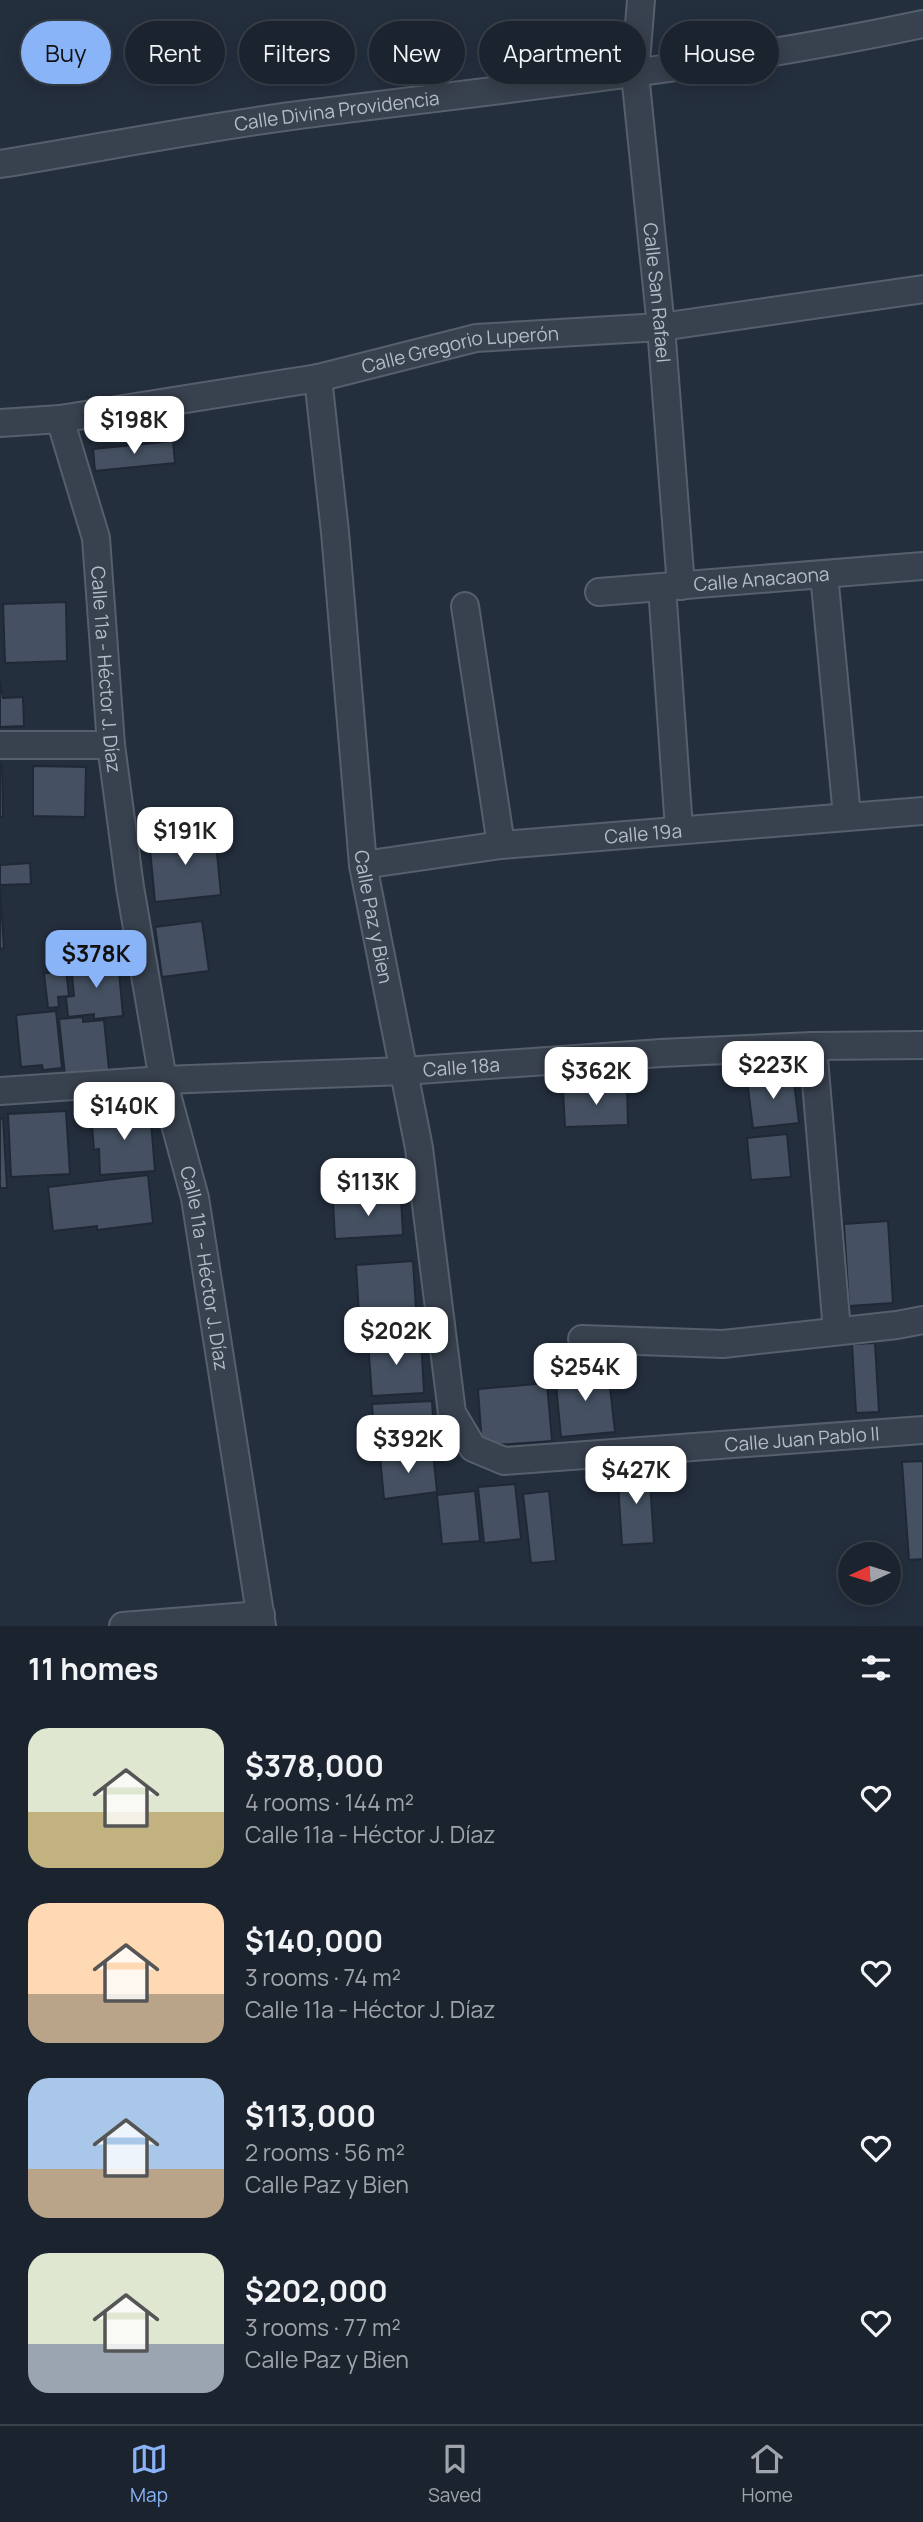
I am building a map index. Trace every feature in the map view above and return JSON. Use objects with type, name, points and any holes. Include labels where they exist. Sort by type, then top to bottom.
[{"type":"street","name":"Calle San Rafael","points":[[639,21],[641,0]]},
{"type":"street","name":"Calle Divina Providencia","points":[[646,72],[839,42],[923,24]]},
{"type":"street","name":"Calle Divina Providencia","points":[[0,164],[311,113],[552,84]]},
{"type":"street","name":"Calle San Rafael","points":[[636,84],[661,327],[679,829]]},
{"type":"street","name":"Calle Gregorio Luperón","points":[[0,423],[60,419],[318,378],[476,338],[661,327],[923,289]]},
{"type":"street","name":"Calle Paz y Bien","points":[[318,378],[335,533],[363,865],[419,1148],[452,1413],[473,1447]]},
{"type":"street","name":"Calle 11a - Héctor J. Díaz","points":[[60,419],[96,538],[111,745],[130,887],[163,1080],[195,1198],[262,1621]]},
{"type":"street","name":"Calle Anacaona","points":[[599,592],[923,566]]},
{"type":"street","points":[[824,574],[847,816]]},
{"type":"street","points":[[465,606],[501,845]]},
{"type":"street","points":[[0,745],[111,745]]},
{"type":"street","name":"Calle 19a","points":[[363,865],[501,845],[923,811]]},
{"type":"street","name":"Calle 18a","points":[[0,1091],[163,1080],[404,1071],[661,1053],[813,1046],[923,1045]]},
{"type":"street","points":[[813,1046],[837,1331]]},
{"type":"street","points":[[582,1339],[723,1344],[923,1320]]},
{"type":"street","name":"Calle Juan Pablo II","points":[[473,1447],[504,1461],[923,1430]]},
{"type":"street","points":[[123,1626],[262,1621]]},
{"type":"building","points":[[173,441],[175,463],[95,471],[93,449]]},
{"type":"building","points":[[66,602],[67,661],[5,663],[3,604]]},
{"type":"building","points":[[0,681],[3,698],[23,697],[24,726],[0,727]]},
{"type":"building","points":[[2,765],[3,817],[0,817]]},
{"type":"building","points":[[33,766],[86,767],[85,817],[33,816]]},
{"type":"building","points":[[215,832],[221,895],[155,902],[149,838]]},
{"type":"building","points":[[30,863],[31,884],[0,885],[0,865]]},
{"type":"building","points":[[0,889],[4,948],[0,949]]},
{"type":"building","points":[[202,921],[209,971],[162,977],[155,927]]},
{"type":"building","points":[[118,960],[123,1016],[94,1019],[94,1014],[68,1017],[66,997],[74,996],[71,964]]},
{"type":"building","points":[[65,962],[69,996],[58,997],[59,1007],[48,1008],[44,973],[49,973],[48,969],[57,969],[56,963]]},
{"type":"building","points":[[56,1011],[62,1068],[43,1070],[42,1065],[21,1067],[16,1015]]},
{"type":"building","points":[[83,1017],[83,1022],[104,1020],[109,1070],[65,1075],[59,1019]]},
{"type":"building","points":[[793,1074],[799,1123],[753,1128],[747,1080]]},
{"type":"building","points":[[627,1087],[628,1125],[565,1127],[563,1090]]},
{"type":"building","points":[[150,1109],[155,1171],[100,1175],[99,1149],[94,1150],[91,1114]]},
{"type":"building","points":[[66,1111],[70,1174],[11,1177],[8,1114]]},
{"type":"building","points":[[3,1118],[7,1188],[0,1188],[0,1119]]},
{"type":"building","points":[[787,1134],[791,1177],[751,1180],[747,1138]]},
{"type":"building","points":[[148,1175],[153,1223],[97,1230],[97,1226],[53,1231],[48,1187]]},
{"type":"building","points":[[401,1197],[403,1235],[335,1239],[333,1201]]},
{"type":"building","points":[[888,1221],[893,1303],[849,1306],[844,1224]]},
{"type":"building","points":[[413,1261],[417,1327],[360,1330],[356,1265]]},
{"type":"building","points":[[421,1338],[424,1393],[372,1396],[368,1342]]},
{"type":"building","points":[[875,1343],[879,1412],[856,1413],[852,1344]]},
{"type":"building","points":[[608,1369],[615,1432],[561,1437],[555,1374]]},
{"type":"building","points":[[547,1383],[552,1441],[482,1446],[478,1389]]},
{"type":"building","points":[[432,1401],[435,1447],[375,1451],[372,1404]]},
{"type":"building","points":[[433,1452],[437,1492],[384,1499],[380,1457]]},
{"type":"building","points":[[923,1461],[923,1559],[909,1560],[902,1462]]},
{"type":"building","points":[[649,1466],[654,1543],[622,1545],[617,1468]]},
{"type":"building","points":[[515,1484],[521,1539],[484,1543],[478,1487]]},
{"type":"building","points":[[475,1491],[480,1541],[442,1544],[437,1495]]},
{"type":"building","points":[[549,1491],[556,1561],[531,1563],[523,1494]]}]
